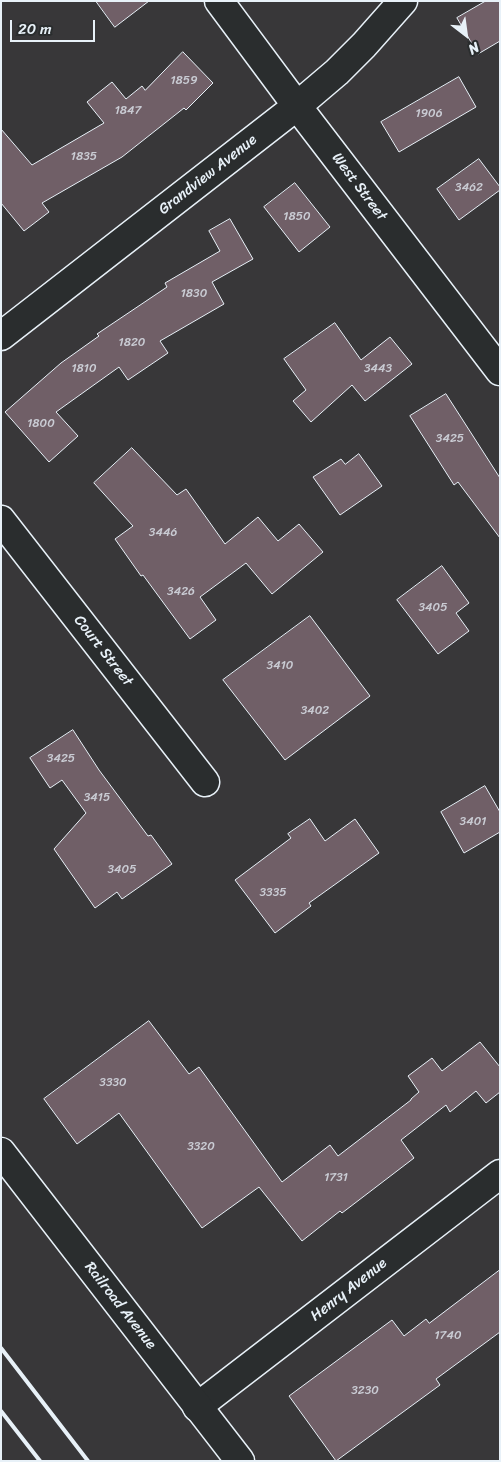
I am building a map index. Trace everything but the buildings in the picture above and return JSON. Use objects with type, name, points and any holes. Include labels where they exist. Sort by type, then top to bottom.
[{"type":"street","name":"West Street","points":[[219,1],[500,371]]},
{"type":"street","name":"Grandview Avenue","points":[[1,336],[297,106],[337,72],[403,1]]},
{"type":"street","name":"Court Street","points":[[1,520],[205,782]]},
{"type":"street","name":"Railroad Avenue","points":[[1,1152],[240,1461]]},
{"type":"street","name":"Henry Avenue","points":[[198,1407],[500,1174]]},
{"type":"railway","points":[[1,1348],[88,1461]]},
{"type":"railway","points":[[1,1411],[40,1461]]}]
